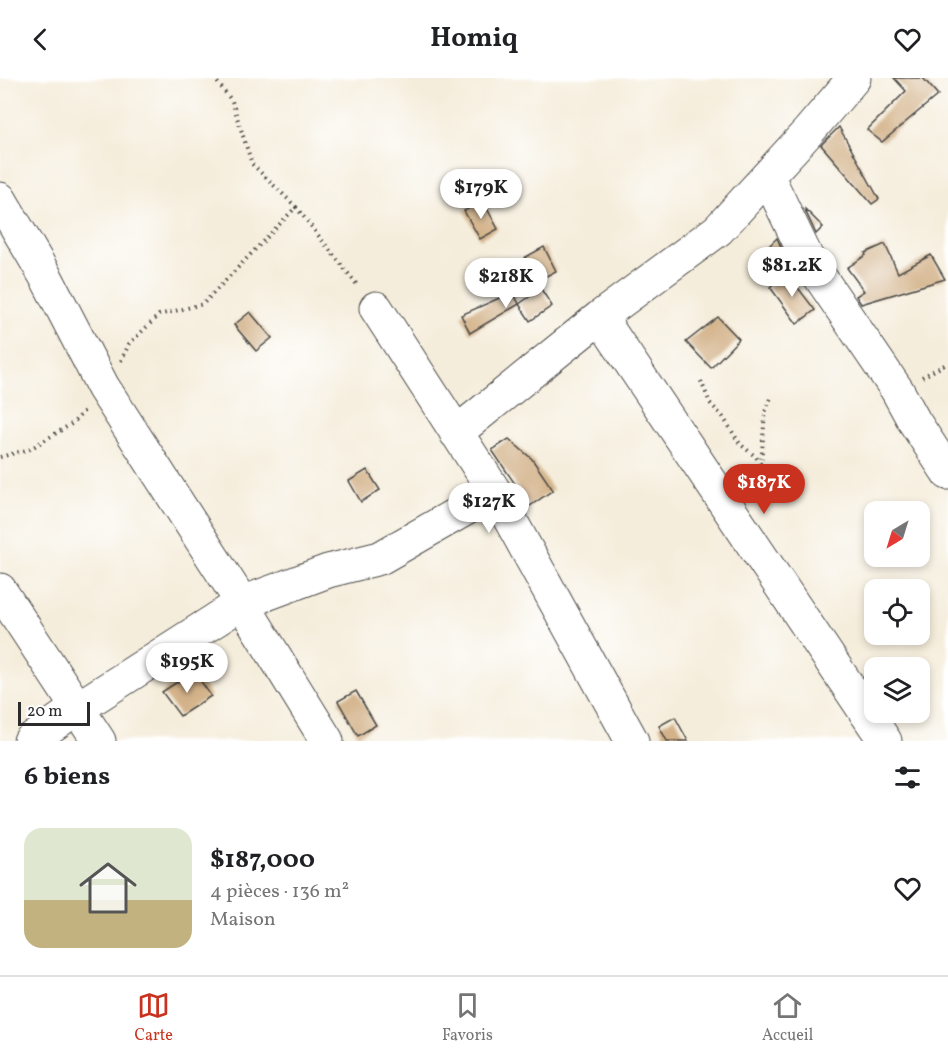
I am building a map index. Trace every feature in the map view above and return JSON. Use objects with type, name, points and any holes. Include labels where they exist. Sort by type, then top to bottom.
[{"type":"street","points":[[456,433],[600,317],[718,230],[768,177],[854,78]]},
{"type":"street","points":[[768,177],[807,258],[897,390],[948,473]]},
{"type":"street","points":[[0,199],[47,279],[103,387],[242,603],[327,741]]},
{"type":"street","points":[[376,308],[495,492],[632,741]]},
{"type":"street","points":[[600,317],[885,741]]},
{"type":"street","points":[[30,741],[242,603],[328,571],[380,558],[495,492]]},
{"type":"street","points":[[0,590],[99,741]]},
{"type":"path","points":[[214,78],[232,101],[252,164],[296,207],[376,308]]},
{"type":"path","points":[[0,457],[30,449],[73,423],[103,387],[120,363],[129,344],[159,315],[203,304],[296,207]]},
{"type":"path","points":[[701,381],[710,403],[723,417],[740,444],[756,457],[761,465],[765,412],[772,395]]},
{"type":"building","points":[[894,78],[923,78],[938,95],[882,142],[867,130],[906,91]]},
{"type":"building","points":[[839,127],[879,199],[872,204],[821,145]]},
{"type":"building","points":[[483,201],[498,229],[480,239],[464,211]]},
{"type":"building","points":[[805,210],[823,227],[816,234]]},
{"type":"building","points":[[777,238],[788,263],[781,270],[762,253]]},
{"type":"building","points":[[885,244],[898,273],[931,255],[945,279],[861,304],[856,296],[864,291],[847,268],[866,255],[865,253]]},
{"type":"building","points":[[544,247],[556,271],[537,281],[524,258]]},
{"type":"building","points":[[786,272],[815,310],[797,324],[770,287]]},
{"type":"building","points":[[541,289],[552,306],[530,321],[519,304]]},
{"type":"building","points":[[513,292],[519,304],[470,333],[461,315]]},
{"type":"building","points":[[250,312],[272,338],[256,351],[234,325]]},
{"type":"building","points":[[718,317],[739,339],[711,368],[686,342]]},
{"type":"building","points":[[509,439],[532,459],[553,490],[530,506],[492,450]]},
{"type":"building","points":[[367,470],[380,490],[361,502],[349,481]]},
{"type":"building","points":[[194,671],[211,696],[180,716],[162,692]]},
{"type":"building","points":[[356,691],[376,725],[358,736],[338,701]]},
{"type":"building","points":[[675,717],[688,741],[667,741],[659,726]]}]
